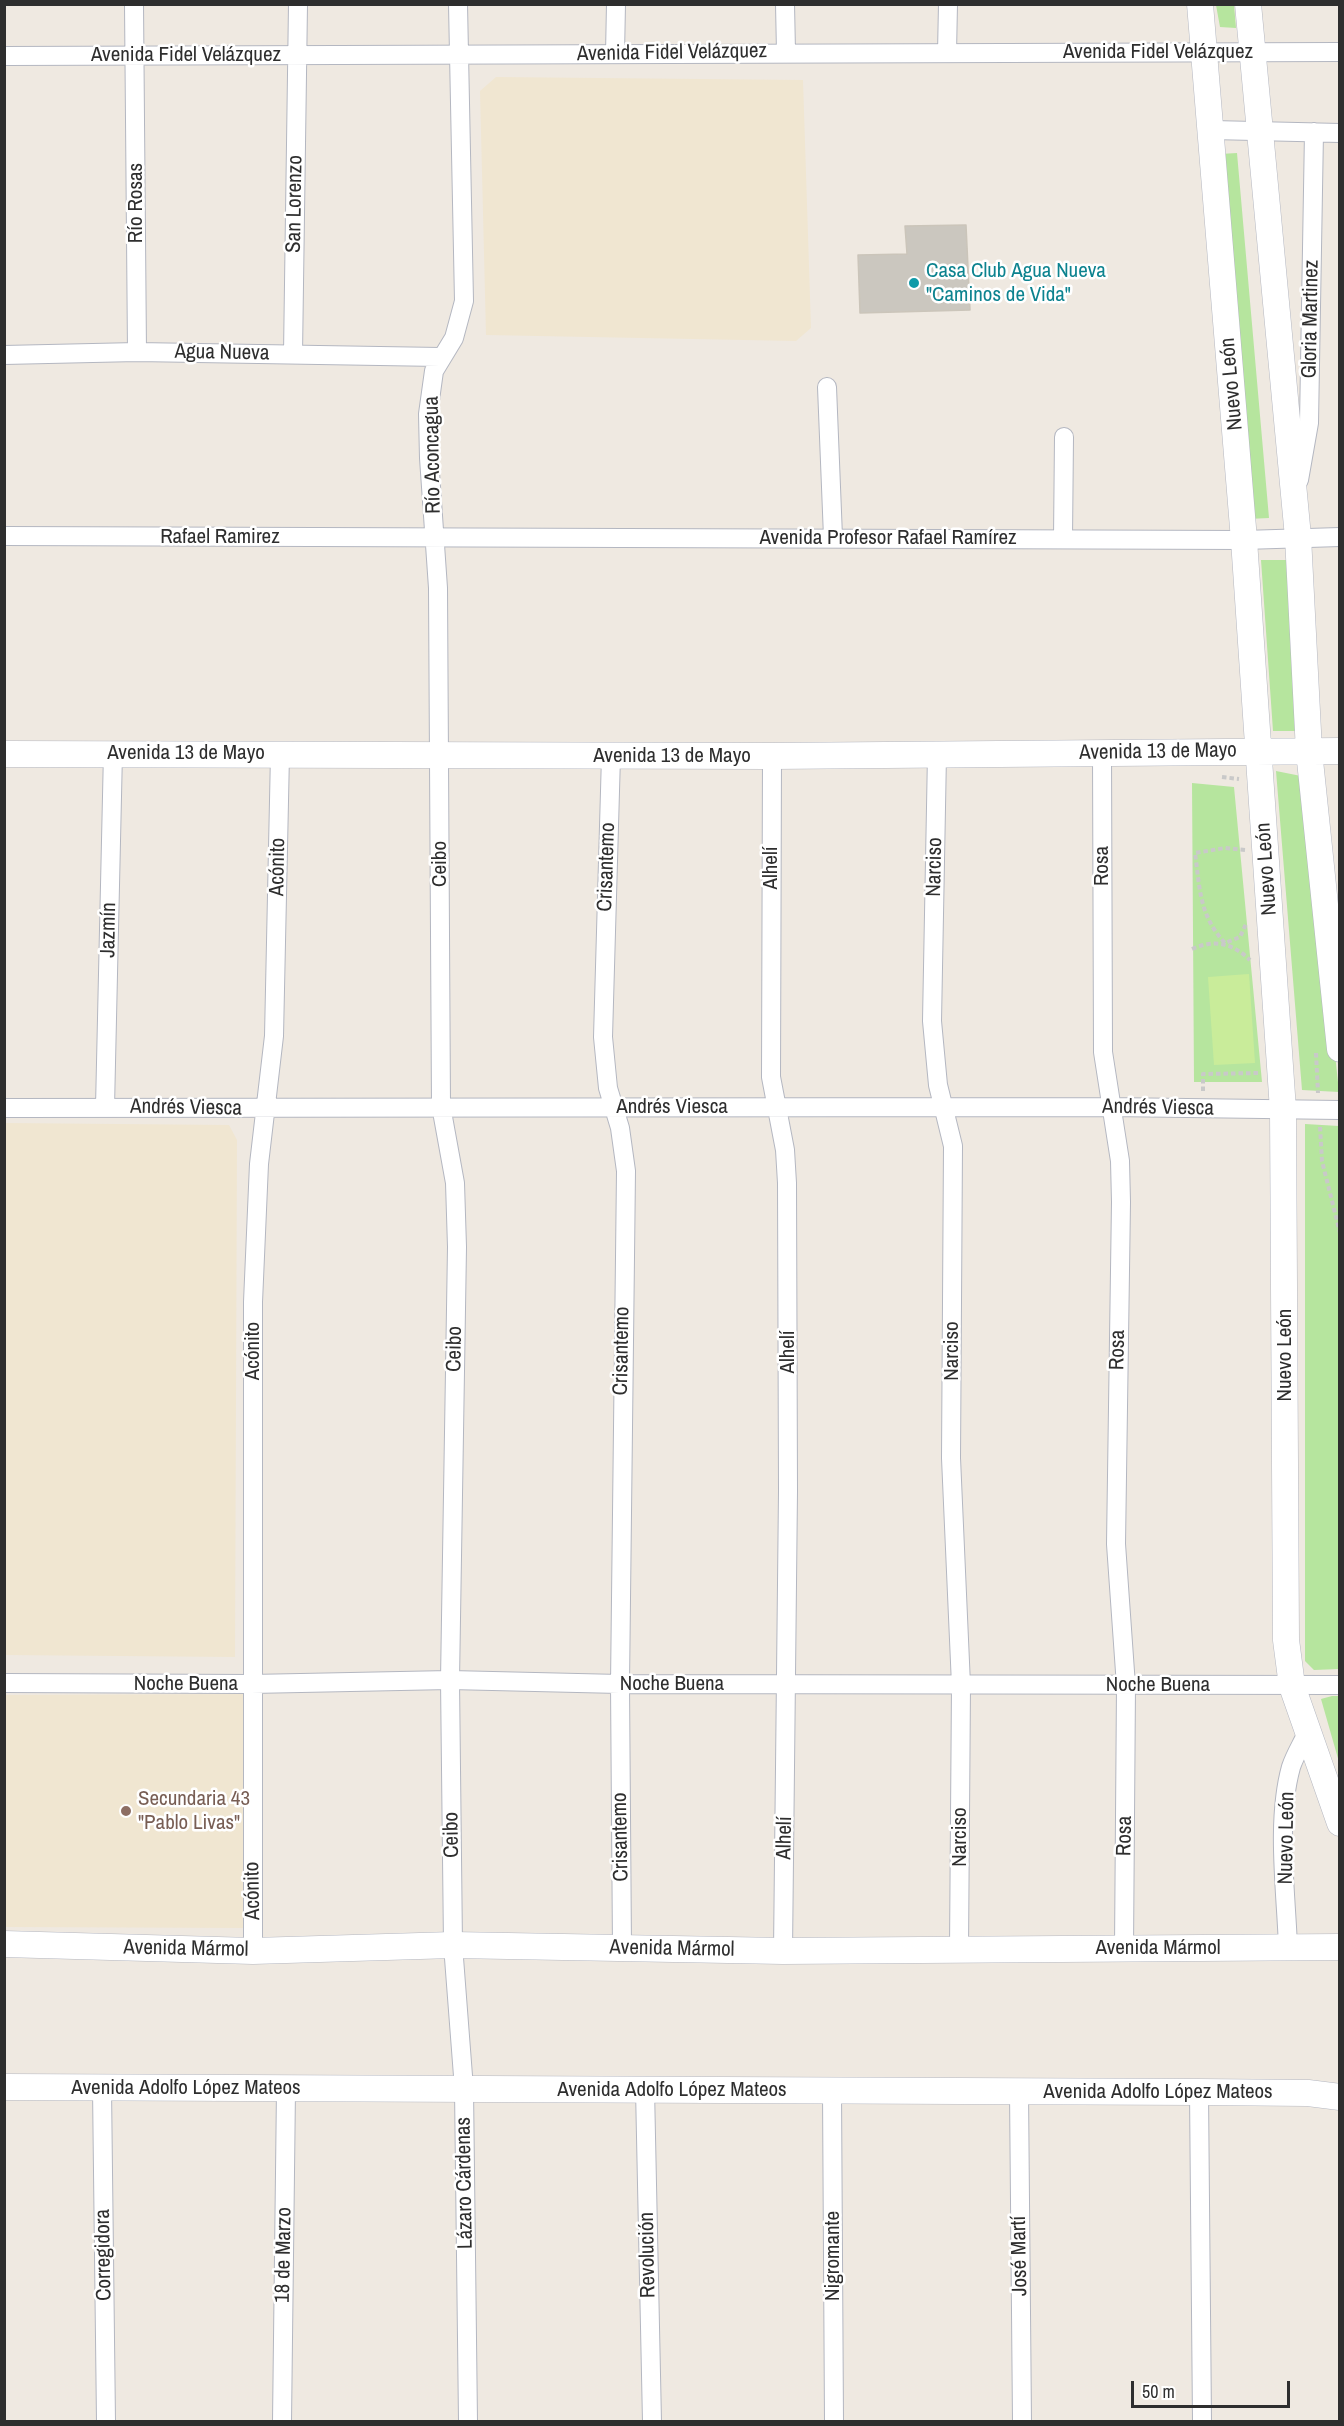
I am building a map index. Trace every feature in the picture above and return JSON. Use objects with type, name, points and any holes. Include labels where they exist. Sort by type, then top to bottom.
[{"type":"street","name":"Río Rosas","points":[[134,4],[137,352]]},
{"type":"street","name":"San Lorenzo","points":[[293,354],[298,4]]},
{"type":"street","name":"Río Aconcagua","points":[[439,754],[436,538],[429,458],[428,414],[430,390],[440,357],[454,338],[464,301],[458,4]]},
{"type":"street","points":[[615,54],[616,4]]},
{"type":"street","points":[[785,4],[786,52]]},
{"type":"street","points":[[947,53],[948,4]]},
{"type":"street","name":"Nuevo León","points":[[1200,4],[1244,540],[1283,1110],[1284,1615],[1292,1686],[1340,1824]]},
{"type":"street","points":[[1248,4],[1258,130],[1298,537],[1309,751],[1340,1049]]},
{"type":"street","name":"Avenida Fidel Velázquez","points":[[4,56],[1340,52]]},
{"type":"street","points":[[1212,130],[1340,133]]},
{"type":"street","name":"Gloria Martinez","points":[[1295,504],[1309,423],[1314,132]]},
{"type":"street","name":"Agua Nueva","points":[[4,355],[137,352],[440,357]]},
{"type":"street","points":[[827,387],[833,537]]},
{"type":"street","points":[[1063,538],[1064,437]]},
{"type":"street","name":"Rafael Ramirez","points":[[4,536],[436,538]]},
{"type":"street","name":"Avenida Profesor Rafael Ramírez","points":[[436,538],[833,537],[1244,540],[1340,537]]},
{"type":"street","name":"Avenida 13 de Mayo","points":[[4,754],[113,752],[772,756],[1340,751]]},
{"type":"street","name":"Jazmín","points":[[105,1107],[113,752]]},
{"type":"street","name":"Rosa","points":[[1102,753],[1103,1052],[1120,1161],[1116,1544],[1126,1686],[1124,1948]]},
{"type":"street","name":"Acónito","points":[[253,1951],[251,1684],[253,1302],[260,1164],[267,1109],[276,993],[280,754]]},
{"type":"street","name":"Ceibo","points":[[439,754],[441,1106],[455,1183],[457,1247],[450,1680],[453,1945]]},
{"type":"street","name":"Narciso","points":[[937,754],[932,1022],[934,1059],[953,1146],[951,1458],[961,1685],[959,1949]]},
{"type":"street","name":"Crisantemo","points":[[610,756],[603,1038],[608,1088],[624,1146],[626,1181],[620,1684],[622,1949]]},
{"type":"street","name":"Alhelí","points":[[772,756],[771,1077],[785,1150],[787,1183],[787,1683],[783,1951]]},
{"type":"street","name":"Andrés Viesca","points":[[4,1108],[1110,1107],[1340,1110]]},
{"type":"street","name":"Noche Buena","points":[[4,1683],[251,1684],[450,1680],[620,1684],[1340,1685]]},
{"type":"street","name":"Nuevo León","points":[[1288,1947],[1284,1817],[1286,1790],[1292,1764],[1307,1733]]},
{"type":"street","name":"Avenida Mármol","points":[[4,1944],[253,1951],[453,1945],[783,1951],[1340,1947]]},
{"type":"street","name":"Lázaro Cárdenas","points":[[453,1945],[464,2089],[468,2421]]},
{"type":"street","name":"Avenida Adolfo López Mateos","points":[[4,2087],[1199,2092],[1308,2093],[1340,2097]]},
{"type":"street","name":"Corregidora","points":[[102,2088],[106,2421]]},
{"type":"street","name":"18 de Marzo","points":[[282,2421],[286,2089]]},
{"type":"street","name":"Revolución","points":[[645,2089],[652,2421]]},
{"type":"street","name":"Nigromante","points":[[832,2091],[834,2421]]},
{"type":"street","name":"José Martí","points":[[1019,2091],[1022,2421]]},
{"type":"street","points":[[1199,2092],[1202,2421]]},
{"type":"path","points":[[1217,777],[1240,779],[1241,791]]},
{"type":"path","points":[[1246,838],[1248,861]]},
{"type":"path","points":[[1247,850],[1225,848],[1196,853],[1201,898],[1209,924],[1225,943],[1244,955],[1254,967]]},
{"type":"path","points":[[1192,949],[1205,944],[1225,943],[1240,937],[1247,920]]},
{"type":"path","points":[[1204,1109],[1203,1074],[1267,1073]]},
{"type":"path","points":[[1322,1161],[1340,1233]]},
{"type":"shaded area","points":[[496,77],[803,80],[811,328],[796,341],[486,335],[480,91]]},
{"type":"shaded area","points":[[5,1123],[229,1125],[237,1140],[235,1657],[5,1655]]},
{"type":"shaded area","name":"Secundaria 43 \"Pablo Livas\"","points":[[247,1694],[249,1928],[5,1927],[5,1695]]},
{"type":"green space","points":[[1216,5],[1234,5],[1236,28],[1220,27]]},
{"type":"green space","points":[[1237,153],[1269,518],[1248,519],[1220,154]]},
{"type":"green space","points":[[1261,560],[1288,560],[1301,731],[1273,731]]},
{"type":"green space","points":[[1276,771],[1306,777],[1339,1092],[1302,1090]]},
{"type":"green space","points":[[1192,783],[1234,787],[1262,1082],[1194,1082]]},
{"type":"green space","points":[[1249,974],[1255,1063],[1214,1065],[1208,977]]},
{"type":"green space","points":[[1305,1124],[1339,1126],[1339,1669],[1314,1670],[1305,1661]]},
{"type":"green space","points":[[1339,1696],[1339,1762],[1321,1699]]},
{"type":"building","name":"Casa Club Agua Nueva \"Caminos de Vida\"","points":[[966,225],[970,310],[860,313],[858,255],[907,254],[905,226]]},
{"type":"place","name":"Casa Club Agua Nueva \"Caminos de Vida\"","points":[[914,283]]},
{"type":"place","name":"Secundaria 43 \"Pablo Livas\"","points":[[126,1811]]}]
